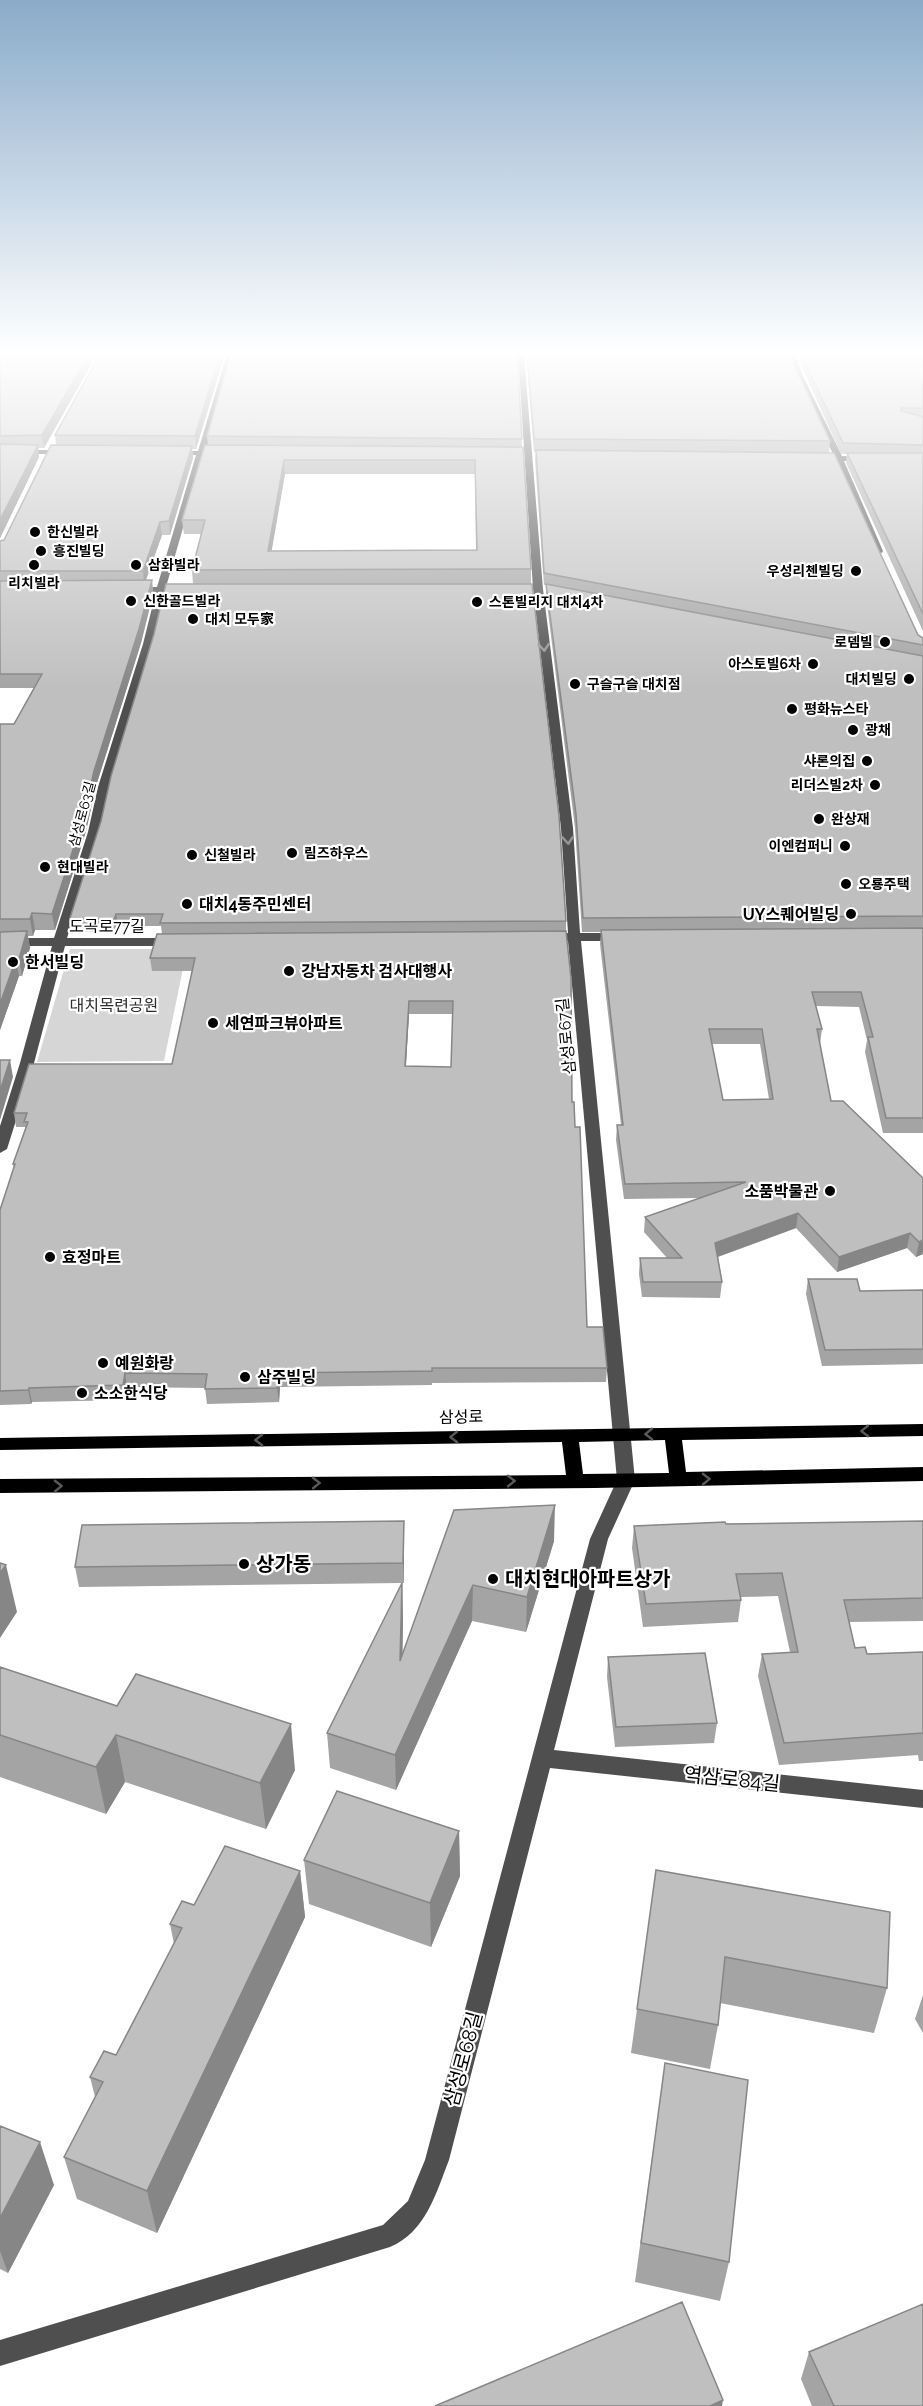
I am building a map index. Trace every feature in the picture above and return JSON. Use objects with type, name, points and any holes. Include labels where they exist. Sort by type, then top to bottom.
[{"type":"main road","name":"삼성로","points":[[0,1444],[923,1430]]},
{"type":"main road","points":[[674,1434],[678,1479]]},
{"type":"main road","points":[[570,1435],[575,1481]]},
{"type":"main road","points":[[0,1486],[575,1481],[923,1474]]},
{"type":"street","name":"삼성로63길","points":[[0,1149],[148,644],[161,589],[196,466]]},
{"type":"street","name":"삼성로67길","points":[[529,466],[538,589],[567,828],[574,937],[626,1480]]},
{"type":"street","points":[[843,466],[882,557]]},
{"type":"street","points":[[126,590],[197,589]]},
{"type":"street","points":[[551,937],[632,937]]},
{"type":"street","name":"도곡로77길","points":[[0,942],[183,942]]},
{"type":"street","name":"삼성로68길","points":[[0,2353],[390,2235],[417,2210],[437,2160],[599,1539],[626,1480]]},
{"type":"street","name":"역삼로84길","points":[[542,1758],[923,1799]]},
{"type":"green space","name":"대치목련공원","points":[[70,949],[187,949],[164,1061],[37,1062]]},
{"type":"building","points":[[0,466],[27,466],[0,520]]},
{"type":"building","points":[[40,466],[186,466],[169,521],[160,522],[143,571],[0,571],[0,541],[4,540]]},
{"type":"building","points":[[198,466],[283,466],[268,551],[477,550],[475,466],[524,466],[531,569],[192,570],[205,520],[182,520]]},
{"type":"building","points":[[537,466],[840,466],[918,635],[923,638],[923,645],[544,573]]},
{"type":"building","points":[[853,466],[923,466],[923,614]]},
{"type":"building","points":[[152,580],[94,771],[84,816],[52,914],[32,913],[30,919],[0,919],[0,724],[14,724],[42,674],[0,674],[0,581]]},
{"type":"building","points":[[166,584],[532,584],[559,816],[566,921],[160,923],[163,914],[116,914],[114,920],[70,918],[101,821],[111,776],[154,634]]},
{"type":"building","points":[[546,584],[923,656],[923,916],[583,918],[576,814]]},
{"type":"building","points":[[923,928],[923,1118],[886,1118],[868,1037],[873,1037],[861,992],[812,992],[822,1029],[817,1029],[831,1101],[843,1101],[923,1178],[923,1240],[919,1242],[910,1233],[839,1257],[798,1213],[715,1243],[722,1282],[643,1282],[640,1258],[682,1258],[645,1217],[746,1182],[625,1184],[617,1125],[623,1125],[601,930]],"holes":[[[709,1029],[762,1029],[773,1099],[723,1100]]]},
{"type":"building","points":[[27,931],[19,959],[16,959],[0,1004],[0,932]]},
{"type":"building","points":[[566,931],[571,978],[572,1102],[574,1102],[575,1127],[580,1127],[587,1327],[603,1327],[607,1368],[432,1368],[432,1371],[279,1373],[277,1388],[205,1389],[207,1374],[125,1373],[123,1385],[0,1391],[0,1210],[28,1122],[24,1122],[27,1113],[14,1113],[29,1064],[172,1064],[195,958],[150,958],[157,934]],"holes":[[[409,1001],[453,1001],[451,1067],[405,1066]]]},
{"type":"building","points":[[0,1060],[10,1060],[0,1091]]},
{"type":"building","points":[[808,1279],[857,1279],[860,1291],[923,1290],[923,1349],[825,1350]]},
{"type":"building","points":[[555,1505],[527,1597],[473,1585],[395,1755],[327,1733],[402,1583],[400,1661],[454,1510]]},
{"type":"building","points":[[404,1521],[403,1563],[75,1567],[82,1525]]},
{"type":"building","points":[[923,1521],[923,1598],[844,1600],[855,1648],[865,1647],[867,1654],[923,1652],[923,1733],[784,1743],[762,1654],[798,1652],[782,1573],[736,1574],[741,1600],[646,1604],[634,1526],[725,1522],[726,1524]]},
{"type":"building","points":[[0,1563],[6,1565],[0,1573]]},
{"type":"building","points":[[705,1653],[717,1723],[616,1727],[608,1657]]},
{"type":"building","points":[[0,1667],[117,1706],[136,1674],[291,1724],[260,1783],[116,1735],[96,1767],[0,1735]]},
{"type":"building","points":[[337,1791],[459,1831],[430,1903],[304,1860]]},
{"type":"building","points":[[225,1846],[300,1871],[147,2191],[64,2157],[103,2082],[90,2077],[104,2051],[116,2055],[182,1928],[170,1924],[182,1901],[194,1905]]},
{"type":"building","points":[[656,1870],[890,1912],[887,1988],[725,1957],[718,2025],[637,2009]]},
{"type":"building","points":[[665,2063],[748,2080],[729,2262],[641,2243]]},
{"type":"building","points":[[0,2126],[40,2142],[0,2218]]},
{"type":"building","points":[[682,2302],[723,2400],[710,2406],[435,2406]]},
{"type":"building","points":[[923,2304],[923,2406],[834,2406],[809,2352]]},
{"type":"place","name":"한신빌라","points":[[35,532]]},
{"type":"place","name":"흥진빌딩","points":[[41,551]]},
{"type":"place","name":"리치빌라","points":[[34,565]]},
{"type":"place","name":"삼화빌라","points":[[136,565]]},
{"type":"place","name":"우성리첸빌딩","points":[[856,571]]},
{"type":"place","name":"신한골드빌라","points":[[131,601]]},
{"type":"place","name":"스톤빌리지 대치4차","points":[[477,602]]},
{"type":"place","name":"대치 모두家","points":[[193,619]]},
{"type":"place","name":"로뎀빌","points":[[885,642]]},
{"type":"place","name":"아스토빌6차","points":[[813,664]]},
{"type":"place","name":"대치빌딩","points":[[909,679]]},
{"type":"place","name":"구슬구슬 대치점","points":[[575,684]]},
{"type":"place","name":"평화뉴스타","points":[[792,709]]},
{"type":"place","name":"광채","points":[[853,730]]},
{"type":"place","name":"샤론의집","points":[[867,761]]},
{"type":"place","name":"리더스빌2차","points":[[875,785]]},
{"type":"place","name":"완상재","points":[[819,819]]},
{"type":"place","name":"이엔컴퍼니","points":[[845,846]]},
{"type":"place","name":"림즈하우스","points":[[292,853]]},
{"type":"place","name":"신철빌라","points":[[192,855]]},
{"type":"place","name":"현대빌라","points":[[45,867]]},
{"type":"place","name":"오룡주택","points":[[846,884]]},
{"type":"place","name":"대치4동주민센터","points":[[187,904]]},
{"type":"place","name":"UY스퀘어빌딩","points":[[851,914]]},
{"type":"place","name":"한서빌딩","points":[[13,962]]},
{"type":"place","name":"강남자동차 검사대행사","points":[[289,971]]},
{"type":"place","name":"세연파크뷰아파트","points":[[213,1023]]},
{"type":"place","name":"소품박물관","points":[[830,1191]]},
{"type":"place","name":"효정마트","points":[[50,1257]]},
{"type":"place","name":"예원화랑","points":[[103,1363]]},
{"type":"place","name":"삼주빌딩","points":[[245,1377]]},
{"type":"place","name":"소소한식당","points":[[82,1393]]},
{"type":"place","name":"상가동","points":[[244,1564]]},
{"type":"place","name":"대치현대아파트상가","points":[[493,1579]]}]
